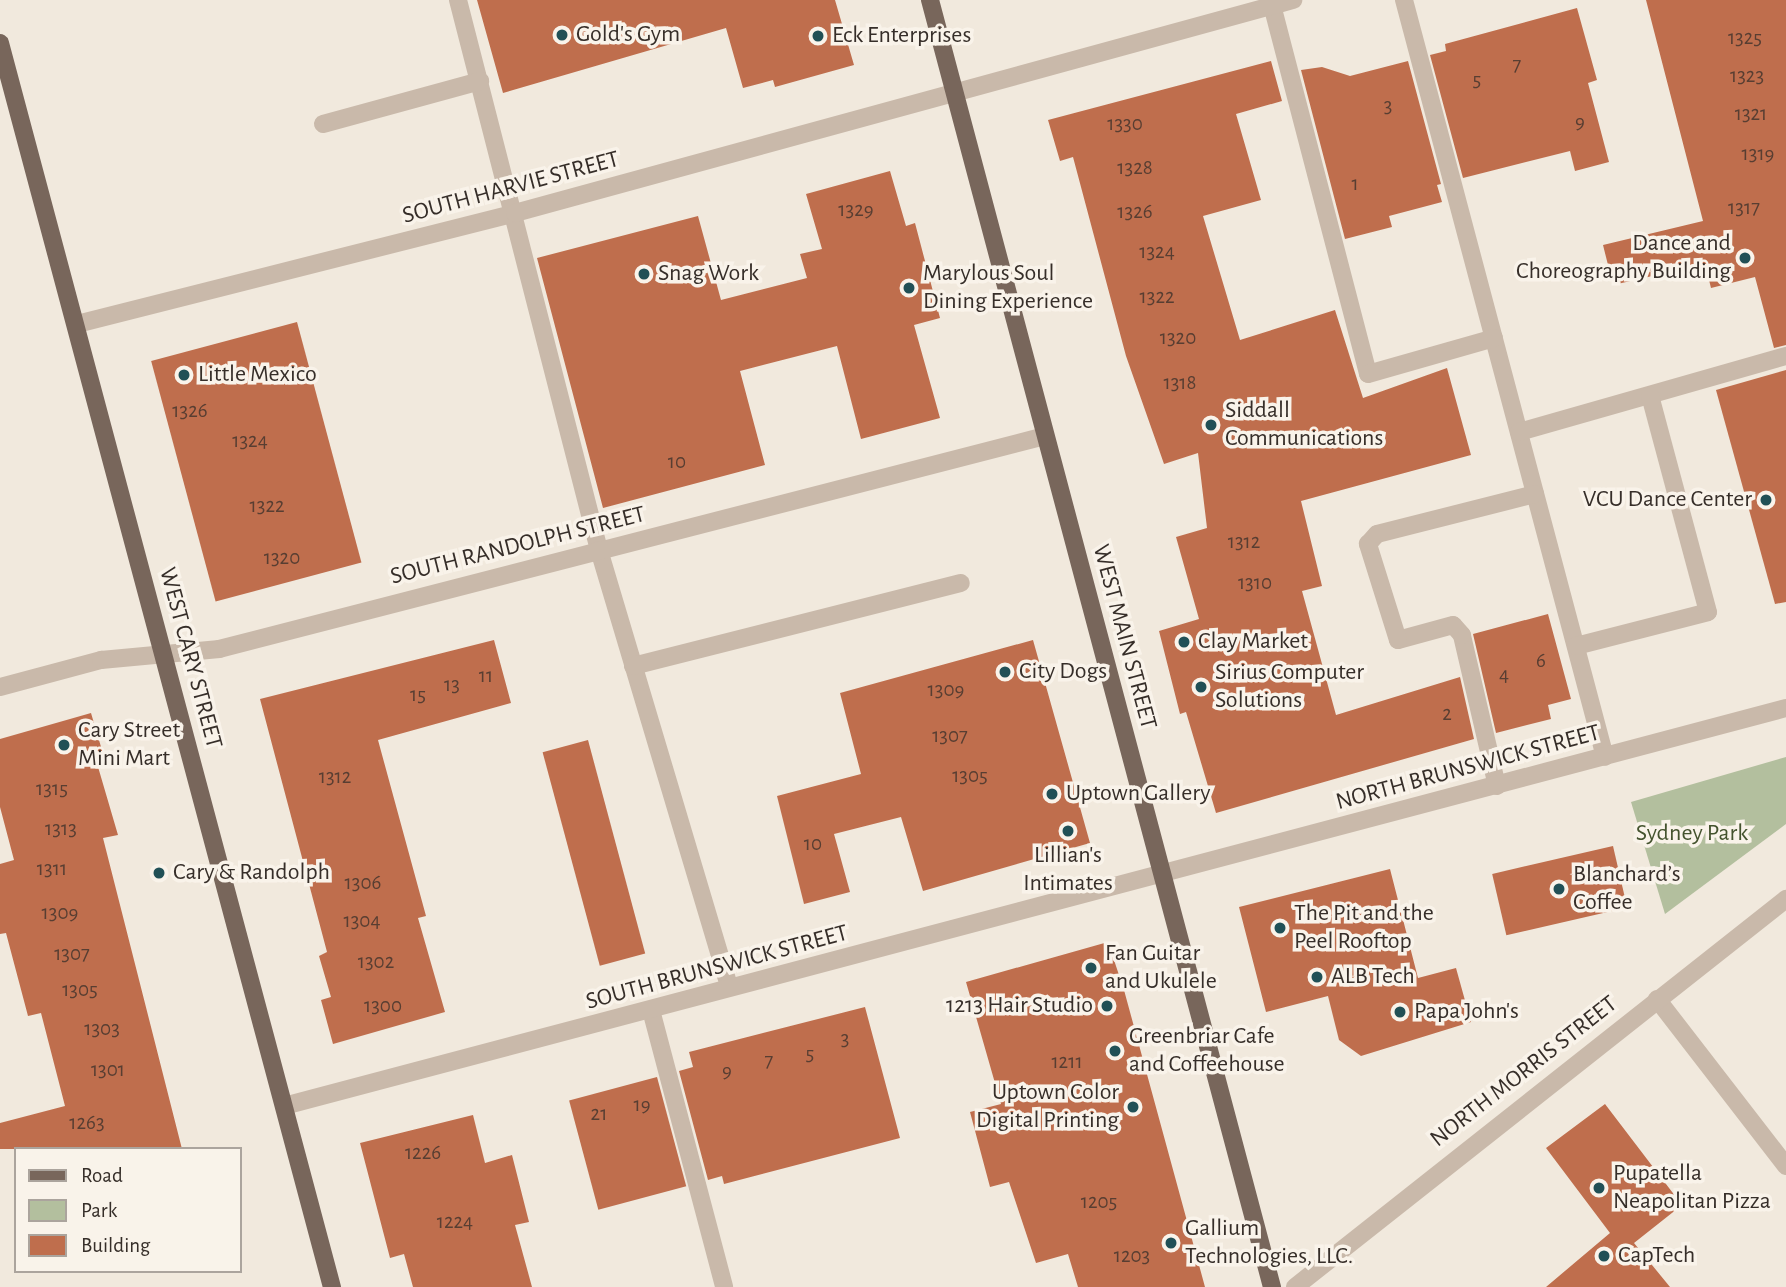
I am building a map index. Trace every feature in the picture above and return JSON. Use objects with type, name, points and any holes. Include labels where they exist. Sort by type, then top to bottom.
[{"type":"main road","name":"WEST MAIN STREET","points":[[930,0],[1272,1287]]},
{"type":"main road","name":"WEST CARY STREET","points":[[0,43],[332,1287]]},
{"type":"street","points":[[458,0],[515,213],[599,550],[729,987]]},
{"type":"street","name":"SOUTH HARVIE STREET","points":[[77,324],[515,213],[1293,0]]},
{"type":"street","points":[[1404,0],[1605,757]]},
{"type":"street","points":[[1272,5],[1368,374],[1494,338]]},
{"type":"street","points":[[323,124],[480,82]]},
{"type":"street","points":[[1518,432],[1786,356]]},
{"type":"street","points":[[1576,646],[1708,612],[1650,396]]},
{"type":"street","name":"SOUTH RANDOLPH STREET","points":[[0,687],[100,660],[219,649],[1045,436]]},
{"type":"street","points":[[1497,786],[1462,635],[1453,625],[1398,640],[1368,544],[1377,534],[1535,494]]},
{"type":"street","points":[[633,666],[961,583]]},
{"type":"street","name":"NORTH BRUNSWICK STREET","points":[[1162,875],[1786,708]]},
{"type":"street","name":"SOUTH BRUNSWICK STREET","points":[[285,1106],[1162,875]]},
{"type":"street","name":"NORTH MORRIS STREET","points":[[1295,1287],[1786,899]]},
{"type":"street","points":[[1657,999],[1786,1166]]},
{"type":"street","points":[[651,1010],[724,1287]]},
{"type":"green space","name":"Sydney Park","points":[[1786,757],[1786,824],[1665,914],[1631,802]]},
{"type":"building","points":[[477,0],[835,0],[854,65],[775,87],[773,80],[743,88],[726,28],[503,93]]},
{"type":"building","points":[[1646,0],[1786,0],[1786,345],[1774,348],[1755,277],[1711,288],[1705,264],[1613,285],[1603,245],[1703,221]]},
{"type":"building","points":[[1577,8],[1597,80],[1588,83],[1609,162],[1575,171],[1570,151],[1463,178],[1430,55],[1446,51],[1445,44]]},
{"type":"building","points":[[1271,61],[1282,101],[1236,114],[1261,200],[1203,216],[1240,340],[1335,310],[1363,398],[1447,368],[1471,455],[1301,501],[1322,586],[1302,591],[1336,715],[1460,677],[1474,739],[1216,813],[1186,712],[1180,714],[1159,631],[1199,619],[1176,537],[1207,528],[1198,453],[1164,464],[1126,356],[1073,157],[1060,161],[1048,120]]},
{"type":"building","points":[[1408,61],[1441,184],[1437,185],[1442,202],[1389,216],[1392,227],[1345,239],[1301,70],[1322,67],[1350,76]]},
{"type":"building","points":[[890,171],[906,226],[915,223],[940,318],[914,325],[940,418],[861,439],[837,346],[740,371],[765,465],[603,508],[537,258],[698,216],[721,300],[807,278],[800,254],[822,249],[806,194]]},
{"type":"building","points":[[297,322],[361,563],[216,602],[151,361]]},
{"type":"building","name":"VCU Dance Center","points":[[1786,370],[1786,602],[1775,604],[1716,390]]},
{"type":"building","points":[[1548,614],[1571,699],[1548,705],[1551,719],[1496,733],[1473,634]]},
{"type":"building","points":[[494,640],[511,703],[378,740],[426,916],[418,918],[445,1012],[333,1044],[321,1000],[331,997],[319,956],[327,952],[260,699]]},
{"type":"building","points":[[1033,640],[1090,843],[923,891],[901,817],[834,834],[850,892],[804,904],[777,796],[861,774],[840,693]]},
{"type":"building","points":[[91,713],[104,757],[96,760],[118,835],[103,838],[181,1147],[0,1149],[0,1123],[65,1106],[41,1013],[28,1016],[6,933],[0,934],[0,864],[14,860],[0,807],[0,739]]},
{"type":"building","points":[[588,740],[645,953],[600,966],[543,752]]},
{"type":"building","name":"Blanchard’s Coffee","points":[[1613,846],[1627,907],[1506,935],[1492,874]]},
{"type":"building","points":[[1390,869],[1418,978],[1456,968],[1471,1022],[1361,1056],[1339,1040],[1328,996],[1266,1012],[1239,907]]},
{"type":"building","points":[[1108,942],[1124,990],[1205,1287],[1078,1287],[1068,1254],[1036,1263],[1009,1182],[990,1187],[970,1112],[1001,1104],[966,982]]},
{"type":"building","points":[[865,1007],[900,1138],[724,1184],[722,1176],[708,1180],[679,1071],[693,1067],[689,1052]]},
{"type":"building","points":[[657,1077],[686,1186],[598,1210],[569,1101]]},
{"type":"building","points":[[1605,1104],[1682,1205],[1634,1243],[1670,1287],[1546,1287],[1610,1233],[1546,1148]]},
{"type":"building","points":[[473,1115],[485,1163],[512,1155],[529,1222],[515,1225],[532,1287],[413,1287],[404,1254],[390,1258],[360,1143]]},
{"type":"place","name":"Gold's Gym","points":[[562,35]]},
{"type":"place","name":"Eck Enterprises","points":[[818,36]]},
{"type":"place","name":"Dance and Choreography Building","points":[[1745,258]]},
{"type":"place","name":"Snag Work","points":[[644,274]]},
{"type":"place","name":"Marylous Soul Dining Experience","points":[[909,288]]},
{"type":"place","name":"Little Mexico","points":[[184,375]]},
{"type":"place","name":"Siddall Communications","points":[[1211,425]]},
{"type":"place","name":"VCU Dance Center","points":[[1766,500]]},
{"type":"place","name":"Clay Market","points":[[1184,642]]},
{"type":"place","name":"City Dogs","points":[[1005,672]]},
{"type":"place","name":"Sirius Computer Solutions","points":[[1201,687]]},
{"type":"place","name":"Cary Street Mini Mart","points":[[64,745]]},
{"type":"place","name":"Uptown Gallery","points":[[1052,794]]},
{"type":"place","name":"Lillian's Intimates","points":[[1068,831]]},
{"type":"place","name":"Cary & Randolph","points":[[159,873]]},
{"type":"place","name":"Blanchard’s Coffee","points":[[1559,889]]},
{"type":"place","name":"The Pit and the Peel Rooftop","points":[[1280,928]]},
{"type":"place","name":"Fan Guitar and Ukulele","points":[[1091,968]]},
{"type":"place","name":"ALB Tech","points":[[1317,977]]},
{"type":"place","name":"1213 Hair Studio","points":[[1107,1006]]},
{"type":"place","name":"Papa John's","points":[[1400,1012]]},
{"type":"place","name":"Greenbriar Cafe and Coffeehouse","points":[[1115,1051]]},
{"type":"place","name":"Uptown Color Digital Printing","points":[[1133,1107]]},
{"type":"place","name":"Pupatella Neapolitan Pizza","points":[[1599,1188]]},
{"type":"place","name":"Gallium Technologies, LLC.","points":[[1171,1243]]},
{"type":"place","name":"CapTech","points":[[1604,1256]]}]
